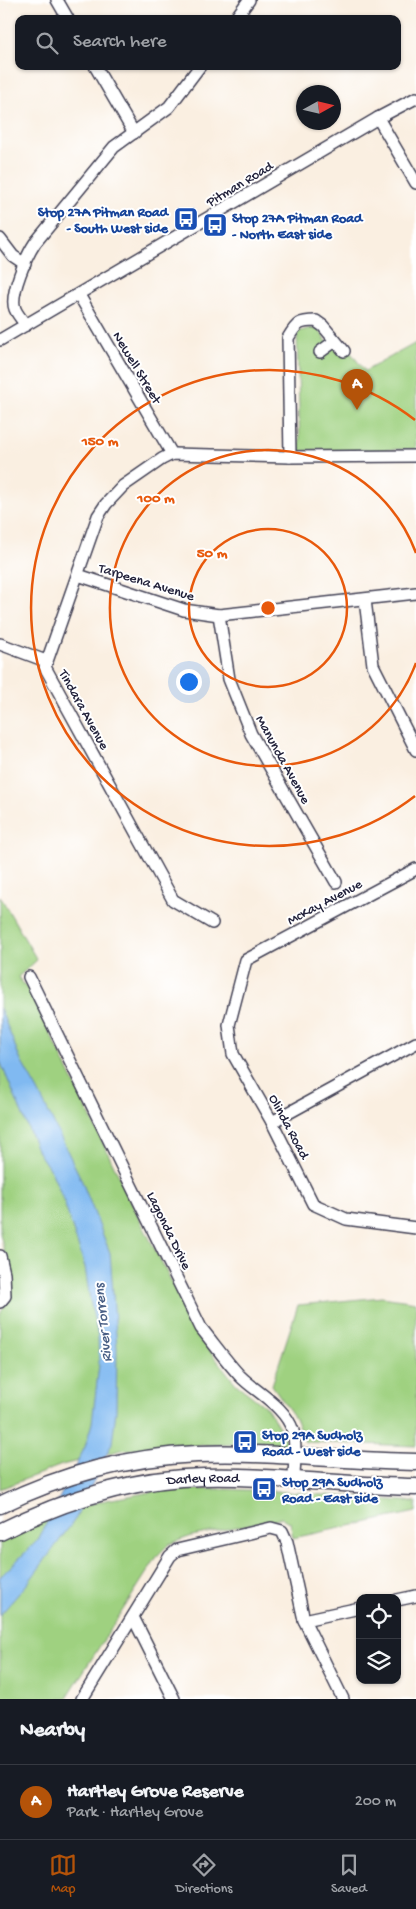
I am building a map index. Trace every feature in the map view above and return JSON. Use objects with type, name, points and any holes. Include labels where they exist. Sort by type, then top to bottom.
[{"type":"main road","name":"Darley Road","points":[[0,1505],[24,1494],[92,1470],[125,1463],[198,1454],[239,1453],[416,1462]]},
{"type":"main road","name":"Darley Road","points":[[7,1528],[72,1500],[119,1487],[163,1480],[203,1477],[416,1487]]},
{"type":"street","points":[[57,0],[66,15]]},
{"type":"street","points":[[238,15],[249,0]]},
{"type":"street","points":[[98,70],[134,132]]},
{"type":"street","points":[[26,325],[14,308],[14,302],[16,286],[35,243],[114,147],[169,107],[197,70]]},
{"type":"street","name":"Pitman Road","points":[[0,340],[378,118],[416,98]]},
{"type":"street","points":[[378,118],[416,183]]},
{"type":"street","points":[[0,239],[13,256],[26,264]]},
{"type":"street","name":"Newell Street","points":[[79,295],[172,454]]},
{"type":"street","points":[[290,457],[288,338],[302,321],[316,321],[344,351]]},
{"type":"street","points":[[320,352],[335,341]]},
{"type":"street","points":[[172,454],[290,457],[416,456]]},
{"type":"street","name":"Tindara Avenue","points":[[172,454],[136,476],[123,486],[106,504],[93,528],[44,667],[173,900],[212,922]]},
{"type":"street","name":"Tarpeena Avenue","points":[[78,575],[184,610],[218,614],[365,600],[416,593]]},
{"type":"street","points":[[365,600],[373,665],[416,750]]},
{"type":"street","name":"Manunda Avenue","points":[[218,614],[229,679],[251,734],[336,882]]},
{"type":"street","points":[[0,644],[46,661]]},
{"type":"street","name":"McKay Avenue","points":[[246,960],[416,869]]},
{"type":"street","name":"Olinda Road","points":[[246,960],[229,1025],[233,1054],[272,1122],[313,1204],[346,1219],[416,1228]]},
{"type":"street","name":"Lagonda Drive","points":[[29,977],[201,1328],[240,1376],[281,1411],[292,1430],[294,1480]]},
{"type":"street","points":[[272,1122],[416,1043]]},
{"type":"street","points":[[0,1256],[4,1272],[5,1296],[0,1302]]},
{"type":"street","points":[[82,1699],[170,1556],[177,1550],[272,1528],[282,1532],[287,1542],[304,1620],[343,1699]]},
{"type":"street","points":[[401,1599],[416,1596]]},
{"type":"street","points":[[304,1620],[356,1609]]},
{"type":"street","points":[[133,1618],[174,1699]]},
{"type":"green space","points":[[311,328],[319,330],[327,342],[338,336],[365,371],[416,343],[416,449],[300,451],[297,332]]},
{"type":"green space","points":[[0,896],[37,960],[18,977],[31,993],[141,1222],[202,1341],[236,1384],[267,1408],[287,1444],[205,1445],[122,1450],[62,1465],[0,1489],[0,1314],[9,1298],[8,1269],[0,1233]]},
{"type":"green space","points":[[382,1297],[416,1302],[416,1446],[305,1442],[295,1418],[272,1385],[298,1305]]},
{"type":"green space","points":[[220,1489],[274,1491],[416,1502],[416,1512],[293,1538],[290,1522],[281,1518],[192,1536],[169,1544],[158,1555],[66,1699],[0,1699],[0,1540],[10,1534],[76,1508],[106,1500],[162,1490]]},
{"type":"water","name":"River Torrens","points":[[0,1008],[21,1061],[38,1091],[81,1179],[110,1253],[117,1348],[116,1411],[112,1443],[76,1518],[28,1583],[0,1615],[0,1577],[38,1540],[85,1447],[92,1423],[99,1365],[98,1336],[85,1267],[62,1196],[52,1173],[38,1152],[0,1061]]},
{"type":"place","name":"Stop 27A Pitman Road - South West side","points":[[186,219]]},
{"type":"place","name":"Stop 27A Pitman Road - North East side","points":[[215,225]]},
{"type":"place","name":"Hartley Grove Reserve","points":[[357,410]]},
{"type":"place","name":"Stop 29A Sudholz Road - West side","points":[[245,1442]]},
{"type":"place","name":"Stop 29A Sudholz Road - East side","points":[[264,1489]]}]
